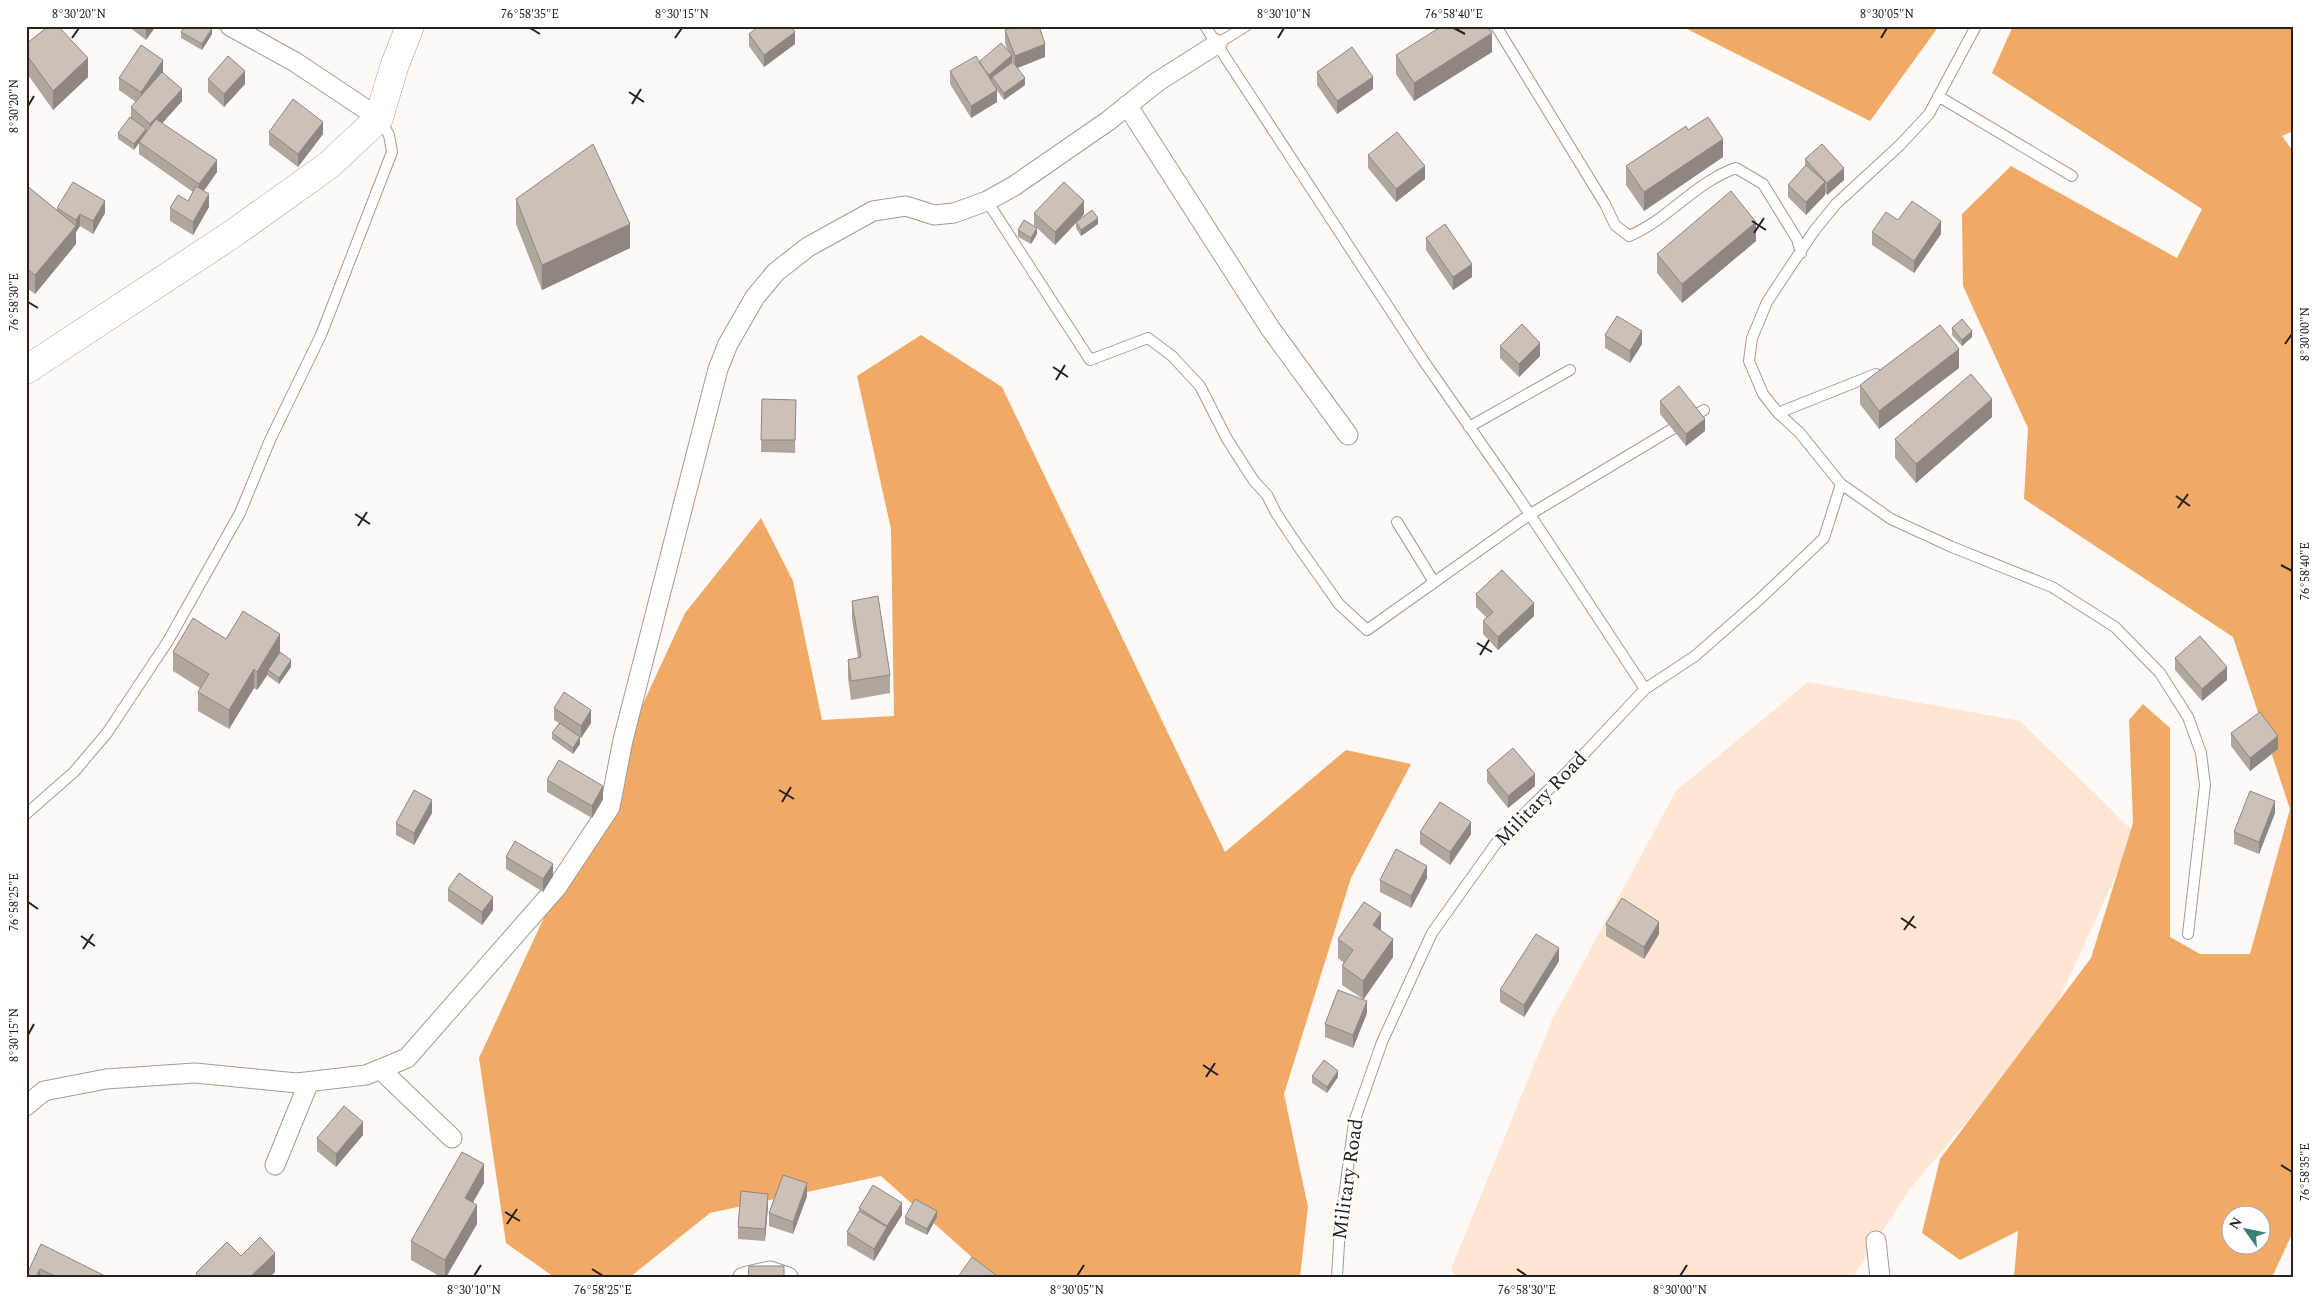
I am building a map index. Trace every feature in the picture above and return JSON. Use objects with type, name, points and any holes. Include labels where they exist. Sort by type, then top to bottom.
[{"type":"main road","points":[[28,365],[231,235],[330,165],[379,118],[394,67],[410,26]]},
{"type":"street","points":[[230,26],[295,62],[379,118]]},
{"type":"street","points":[[26,1106],[44,1091],[106,1079],[194,1073],[279,1082],[309,1082],[366,1075],[407,1058],[557,887],[610,807],[623,740],[718,369],[728,344],[754,297],[776,272],[808,247],[873,211],[906,206],[934,215],[954,213],[987,200],[1014,186],[1128,105],[1157,82],[1217,44]]},
{"type":"street","points":[[1128,105],[1270,328],[1348,434]]},
{"type":"street","points":[[380,1069],[452,1138]]},
{"type":"street","points":[[275,1165],[309,1082]]},
{"type":"street","points":[[1876,1242],[1880,1277]]},
{"type":"street","points":[[743,1277],[770,1271],[788,1277]]},
{"type":"lane","points":[[1205,26],[1423,360],[1645,689]]},
{"type":"lane","points":[[1217,44],[1246,26]]},
{"type":"lane","points":[[1496,26],[1615,225],[1629,236],[1652,225],[1719,174],[1736,168],[1763,184],[1797,239],[1801,253]]},
{"type":"lane","points":[[1976,26],[1929,114],[1836,204],[1814,231],[1767,302],[1752,338],[1749,361],[1763,394],[1778,413],[1799,432],[1841,484],[1891,519],[1952,547],[2052,586],[2115,627],[2160,673],[2188,717],[2201,753],[2205,785],[2188,934]]},
{"type":"lane","points":[[1938,96],[2072,176]]},
{"type":"lane","points":[[26,814],[74,772],[107,733],[168,641],[240,513],[270,440],[321,335],[392,152],[389,135],[379,118]]},
{"type":"lane","points":[[987,200],[1090,360],[1148,338],[1172,356],[1200,386],[1227,439],[1254,481],[1267,495],[1276,513],[1298,546],[1339,604],[1366,630],[1529,515],[1704,410]]},
{"type":"lane","points":[[1469,427],[1570,370]]},
{"type":"lane","points":[[1778,413],[1876,374]]},
{"type":"lane","name":"Military Road","points":[[1337,1277],[1340,1227],[1354,1122],[1382,1042],[1432,933],[1502,835],[1568,772],[1645,689],[1695,656],[1762,598],[1824,538],[1841,484]]},
{"type":"lane","points":[[1397,522],[1434,582]]},
{"type":"shaded area","points":[[1681,26],[1939,26],[1870,121]]},
{"type":"shaded area","points":[[2013,26],[2293,26],[2293,131],[2282,136],[2293,151],[2293,1232],[2272,1277],[2014,1277],[2018,1231],[1960,1260],[1922,1233],[1940,1159],[2091,958],[2133,823],[2129,720],[2143,704],[2170,728],[2170,937],[2200,954],[2250,954],[2290,809],[2233,637],[2024,499],[2028,428],[1963,286],[1962,214],[2011,166],[2177,258],[2202,209],[1992,73]]},
{"type":"shaded area","points":[[921,335],[1002,387],[1225,852],[1346,750],[1411,764],[1351,878],[1284,1094],[1308,1207],[1300,1277],[994,1277],[881,1176],[710,1213],[630,1277],[554,1277],[506,1243],[479,1058],[685,613],[761,518],[793,581],[822,720],[894,716],[891,529],[857,376]]},
{"type":"shaded area","points":[[1808,682],[2020,721],[2135,833],[2047,1026],[1910,1189],[1853,1277],[1455,1277],[1451,1269],[1553,1018],[1676,791]]},
{"type":"building","points":[[49,26],[58,26],[88,58],[53,91],[26,54],[26,44]]},
{"type":"building","points":[[185,26],[209,26],[212,28],[202,44],[181,32]]},
{"type":"building","points":[[759,26],[791,26],[795,32],[764,55],[749,34]]},
{"type":"building","points":[[1015,26],[1039,26],[1045,44],[1015,56],[1005,30]]},
{"type":"building","points":[[1442,26],[1487,26],[1492,33],[1414,83],[1396,55]]},
{"type":"building","points":[[1001,43],[1012,55],[989,75],[979,62]]},
{"type":"building","points":[[141,45],[163,60],[141,92],[119,78]]},
{"type":"building","points":[[1352,47],[1373,77],[1337,101],[1317,72]]},
{"type":"building","points":[[228,56],[245,71],[224,94],[208,79]]},
{"type":"building","points":[[976,56],[997,90],[971,106],[950,71]]},
{"type":"building","points":[[1013,62],[1025,78],[1004,93],[992,77]]},
{"type":"building","points":[[162,72],[182,89],[150,124],[131,107]]},
{"type":"building","points":[[293,99],[323,122],[298,154],[269,132]]},
{"type":"building","points":[[130,117],[146,129],[134,144],[118,133]]},
{"type":"building","points":[[1708,117],[1723,139],[1644,192],[1626,166],[1686,126],[1688,130]]},
{"type":"building","points":[[156,119],[217,160],[199,184],[139,142]]},
{"type":"building","points":[[1397,132],[1425,166],[1396,189],[1368,155]]},
{"type":"building","points":[[593,144],[630,224],[542,265],[516,199]]},
{"type":"building","points":[[1822,144],[1844,168],[1827,183],[1805,159]]},
{"type":"building","points":[[1806,165],[1825,182],[1806,202],[1788,185]]},
{"type":"building","points":[[73,182],[105,201],[93,221],[80,214],[76,220],[57,208]]},
{"type":"building","points":[[1064,182],[1084,201],[1055,232],[1034,213]]},
{"type":"building","points":[[26,185],[76,226],[35,275],[26,268]]},
{"type":"building","points":[[196,186],[209,194],[193,222],[170,208],[178,195],[188,201]]},
{"type":"building","points":[[1731,191],[1756,222],[1682,284],[1657,254]]},
{"type":"building","points":[[1912,201],[1941,221],[1914,261],[1872,232],[1886,212],[1898,220]]},
{"type":"building","points":[[1092,210],[1098,218],[1081,230],[1076,222]]},
{"type":"building","points":[[1024,220],[1037,228],[1031,238],[1018,230]]},
{"type":"building","points":[[1445,224],[1472,264],[1453,277],[1426,238]]},
{"type":"building","points":[[1617,316],[1642,331],[1630,351],[1605,335]]},
{"type":"building","points":[[1962,319],[1972,331],[1962,340],[1952,328]]},
{"type":"building","points":[[1522,324],[1540,343],[1519,364],[1500,346]]},
{"type":"building","points":[[1940,325],[1959,349],[1879,411],[1860,385]]},
{"type":"building","points":[[1971,374],[1992,399],[1916,464],[1895,439]]},
{"type":"building","points":[[1679,386],[1705,419],[1686,434],[1660,401]]},
{"type":"building","points":[[762,399],[796,400],[795,440],[761,440]]},
{"type":"building","points":[[1502,570],[1534,603],[1498,637],[1483,621],[1493,612],[1476,594]]},
{"type":"building","points":[[878,596],[890,675],[851,681],[848,660],[861,657],[852,601]]},
{"type":"building","points":[[243,611],[280,634],[257,672],[254,669],[229,710],[198,692],[209,674],[173,652],[193,618],[226,639]]},
{"type":"building","points":[[2200,636],[2227,667],[2202,689],[2175,658]]},
{"type":"building","points":[[280,652],[291,660],[279,678],[268,670]]},
{"type":"building","points":[[564,692],[591,710],[581,726],[554,708]]},
{"type":"building","points":[[2260,712],[2278,736],[2250,758],[2231,733]]},
{"type":"building","points":[[560,723],[580,737],[573,748],[552,733]]},
{"type":"building","points":[[1513,748],[1535,774],[1508,796],[1487,770]]},
{"type":"building","points":[[559,760],[603,786],[592,806],[547,780]]},
{"type":"building","points":[[414,790],[432,800],[414,833],[396,823]]},
{"type":"building","points":[[2250,791],[2275,801],[2259,842],[2234,832]]},
{"type":"building","points":[[1440,802],[1471,822],[1450,852],[1420,832]]},
{"type":"building","points":[[515,841],[553,864],[543,879],[506,857]]},
{"type":"building","points":[[1396,849],[1427,866],[1411,896],[1380,880]]},
{"type":"building","points":[[459,873],[493,897],[482,912],[448,889]]},
{"type":"building","points":[[1622,898],[1659,922],[1644,947],[1606,924]]},
{"type":"building","points":[[1364,902],[1381,913],[1373,925],[1393,939],[1363,981],[1342,966],[1353,950],[1338,939]]},
{"type":"building","points":[[1536,934],[1559,948],[1524,1005],[1500,990]]},
{"type":"building","points":[[1338,990],[1367,1001],[1353,1035],[1325,1024]]},
{"type":"building","points":[[1324,1060],[1338,1071],[1327,1087],[1312,1076]]},
{"type":"building","points":[[344,1106],[363,1122],[336,1154],[317,1138]]},
{"type":"building","points":[[462,1152],[484,1164],[465,1198],[477,1205],[445,1260],[411,1241]]},
{"type":"building","points":[[783,1175],[807,1183],[793,1222],[769,1213]]},
{"type":"building","points":[[873,1185],[902,1203],[887,1226],[859,1208]]},
{"type":"building","points":[[741,1191],[768,1194],[765,1229],[738,1227]]},
{"type":"building","points":[[915,1199],[937,1211],[927,1229],[905,1217]]},
{"type":"building","points":[[859,1211],[887,1227],[874,1249],[847,1232]]},
{"type":"building","points":[[260,1237],[275,1253],[250,1277],[199,1277],[196,1273],[227,1242],[241,1256]]},
{"type":"building","points":[[41,1244],[107,1277],[57,1277],[40,1269],[36,1277],[27,1274]]},
{"type":"building","points":[[972,1257],[996,1275],[995,1277],[958,1277]]},
{"type":"building","points":[[749,1266],[784,1266],[784,1277],[748,1277]]}]
